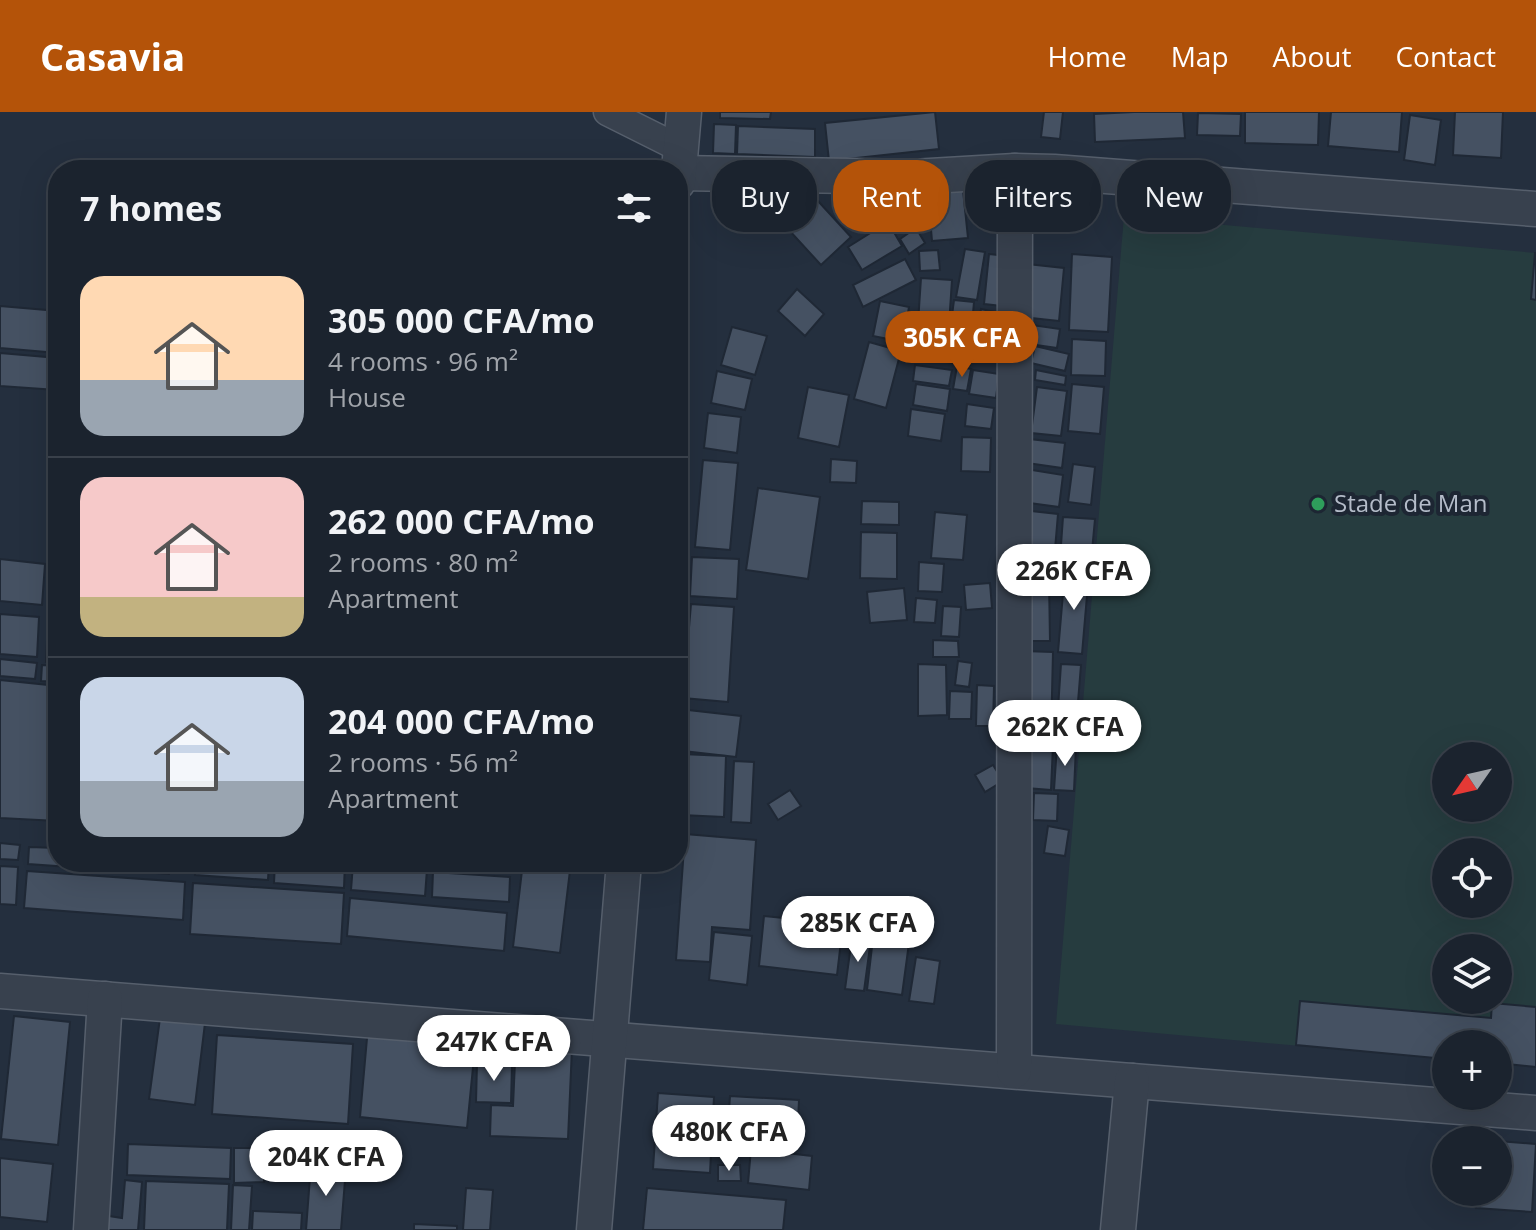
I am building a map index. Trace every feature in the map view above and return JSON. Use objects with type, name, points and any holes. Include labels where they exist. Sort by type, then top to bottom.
[{"type":"street","points":[[607,112],[669,160]]},
{"type":"street","points":[[680,160],[684,112]]},
{"type":"street","points":[[688,168],[913,177],[965,174]]},
{"type":"street","points":[[1101,176],[1536,209]]},
{"type":"street","points":[[1014,1071],[1015,232]]},
{"type":"street","points":[[594,1230],[623,872]]},
{"type":"street","points":[[0,991],[1536,1113]]},
{"type":"street","points":[[91,1230],[105,999]]},
{"type":"street","points":[[1118,1230],[1132,1081]]},
{"type":"green space","name":"Stade de Man","points":[[1231,226],[1536,253],[1536,1067],[1512,1064],[1512,1030],[1432,1030],[1432,1058],[1056,1024],[1123,232],[1231,232]]},
{"type":"building","points":[[720,112],[771,112],[770,119],[720,118]]},
{"type":"building","points":[[935,112],[939,149],[829,161],[825,123]]},
{"type":"building","points":[[1044,112],[1063,112],[1060,139],[1041,137]]},
{"type":"building","points":[[1183,112],[1185,138],[1095,142],[1094,114]]},
{"type":"building","points":[[1245,112],[1319,112],[1318,145],[1245,143]]},
{"type":"building","points":[[1331,112],[1402,112],[1399,152],[1328,146]]},
{"type":"building","points":[[1455,112],[1503,112],[1501,158],[1453,155]]},
{"type":"building","points":[[1198,113],[1241,114],[1240,136],[1197,135]]},
{"type":"building","points":[[1410,115],[1441,120],[1435,165],[1404,160]]},
{"type":"building","points":[[714,124],[736,125],[735,154],[713,153]]},
{"type":"building","points":[[738,126],[815,129],[815,157],[737,154]]},
{"type":"building","points":[[963,190],[968,238],[932,241],[931,232],[949,232],[949,192]]},
{"type":"building","points":[[817,202],[833,217],[833,232],[846,232],[851,237],[821,265],[791,232],[817,232]]},
{"type":"building","points":[[872,232],[894,232],[902,246],[862,270],[848,247]]},
{"type":"building","points":[[910,232],[918,232],[925,243],[909,254],[900,239]]},
{"type":"building","points":[[965,249],[985,252],[977,300],[956,297]]},
{"type":"building","points":[[938,250],[940,270],[920,271],[919,251]]},
{"type":"building","points":[[1536,253],[1536,300],[1531,299]]},
{"type":"building","points":[[989,254],[1007,256],[1002,306],[984,304]]},
{"type":"building","points":[[1072,254],[1112,257],[1108,332],[1069,330]]},
{"type":"building","points":[[905,259],[916,280],[863,307],[853,285]]},
{"type":"building","points":[[1027,264],[1064,268],[1059,321],[1022,317]]},
{"type":"building","points":[[921,278],[952,280],[948,340],[917,338]]},
{"type":"building","points":[[797,289],[824,314],[805,336],[778,311]]},
{"type":"building","points":[[954,300],[974,302],[972,325],[951,323]]},
{"type":"building","points":[[880,301],[909,307],[903,342],[873,336]]},
{"type":"building","points":[[0,306],[48,310],[48,352],[0,348]]},
{"type":"building","points":[[981,309],[1004,314],[997,354],[974,349]]},
{"type":"building","points":[[1032,325],[1060,329],[1057,348],[1029,344]]},
{"type":"building","points":[[732,327],[767,336],[755,375],[721,365]]},
{"type":"building","points":[[955,329],[971,331],[970,346],[953,344]]},
{"type":"building","points":[[1072,339],[1106,341],[1105,376],[1071,375]]},
{"type":"building","points":[[869,342],[901,351],[886,408],[854,399]]},
{"type":"building","points":[[908,343],[934,343],[934,362],[908,362]]},
{"type":"building","points":[[940,345],[972,349],[970,365],[938,361]]},
{"type":"building","points":[[1035,346],[1069,354],[1065,371],[1031,363]]},
{"type":"building","points":[[0,353],[48,357],[48,389],[0,386]]},
{"type":"building","points":[[915,365],[952,370],[949,386],[913,381]]},
{"type":"building","points":[[957,366],[971,369],[967,391],[953,389]]},
{"type":"building","points":[[973,370],[999,374],[996,398],[969,394]]},
{"type":"building","points":[[1036,370],[1066,376],[1065,385],[1035,380]]},
{"type":"building","points":[[717,371],[752,379],[745,410],[711,403]]},
{"type":"building","points":[[916,384],[950,389],[947,411],[913,405]]},
{"type":"building","points":[[1072,384],[1104,387],[1100,434],[1068,431]]},
{"type":"building","points":[[808,387],[849,395],[839,447],[798,438]]},
{"type":"building","points":[[1037,387],[1067,391],[1061,436],[1031,433]]},
{"type":"building","points":[[967,404],[994,408],[991,429],[965,426]]},
{"type":"building","points":[[911,409],[945,414],[941,441],[908,436]]},
{"type":"building","points":[[708,413],[741,417],[737,453],[704,448]]},
{"type":"building","points":[[962,437],[991,438],[990,472],[961,471]]},
{"type":"building","points":[[1029,439],[1065,443],[1062,468],[1027,463]]},
{"type":"building","points":[[831,459],[857,461],[856,483],[830,482]]},
{"type":"building","points":[[703,460],[738,463],[730,550],[695,547]]},
{"type":"building","points":[[1073,464],[1095,467],[1091,505],[1068,502]]},
{"type":"building","points":[[1026,469],[1063,475],[1059,507],[1022,502]]},
{"type":"building","points":[[758,488],[820,497],[808,579],[746,570]]},
{"type":"building","points":[[862,501],[899,502],[899,525],[861,524]]},
{"type":"building","points":[[1022,510],[1058,514],[1053,573],[1018,571]]},
{"type":"building","points":[[935,512],[967,515],[963,560],[931,558]]},
{"type":"building","points":[[1063,517],[1095,519],[1091,562],[1060,559]]},
{"type":"building","points":[[861,532],[897,533],[897,579],[860,578]]},
{"type":"building","points":[[692,557],[739,559],[737,599],[690,596]]},
{"type":"building","points":[[0,559],[45,564],[42,605],[0,601]]},
{"type":"building","points":[[919,562],[944,564],[942,592],[918,591]]},
{"type":"building","points":[[1065,570],[1089,572],[1082,654],[1058,652]]},
{"type":"building","points":[[1019,579],[1049,579],[1050,641],[1019,641]]},
{"type":"building","points":[[990,583],[992,608],[966,610],[964,585]]},
{"type":"building","points":[[904,588],[907,620],[870,623],[867,592]]},
{"type":"building","points":[[916,598],[937,600],[935,623],[914,622]]},
{"type":"building","points":[[691,604],[734,607],[728,702],[688,698]]},
{"type":"building","points":[[943,606],[961,607],[959,637],[941,636]]},
{"type":"building","points":[[0,614],[39,617],[37,657],[0,654]]},
{"type":"building","points":[[48,620],[48,662],[46,662]]},
{"type":"building","points":[[933,640],[958,641],[959,657],[933,657]]},
{"type":"building","points":[[1023,651],[1053,652],[1051,735],[1021,734]]},
{"type":"building","points":[[0,659],[37,663],[35,679],[0,676]]},
{"type":"building","points":[[958,661],[972,663],[969,687],[955,685]]},
{"type":"building","points":[[918,664],[946,665],[947,715],[918,716]]},
{"type":"building","points":[[1061,664],[1081,665],[1075,739],[1056,738]]},
{"type":"building","points":[[42,665],[48,665],[48,681],[41,681]]},
{"type":"building","points":[[0,680],[48,685],[48,820],[0,818]]},
{"type":"building","points":[[977,685],[994,686],[993,726],[976,726]]},
{"type":"building","points":[[950,691],[972,692],[971,719],[949,719]]},
{"type":"building","points":[[688,710],[741,716],[736,757],[688,752]]},
{"type":"building","points":[[1028,744],[1053,745],[1051,790],[1026,788]]},
{"type":"building","points":[[1057,745],[1076,746],[1074,791],[1054,790]]},
{"type":"building","points":[[688,754],[726,756],[724,817],[688,815]]},
{"type":"building","points":[[734,761],[754,762],[751,823],[731,822]]},
{"type":"building","points":[[993,765],[1003,781],[985,792],[975,775]]},
{"type":"building","points":[[790,790],[801,806],[778,820],[768,804]]},
{"type":"building","points":[[1034,793],[1058,794],[1057,821],[1033,820]]},
{"type":"building","points":[[1048,826],[1069,830],[1065,856],[1044,853]]},
{"type":"building","points":[[688,834],[756,840],[750,930],[712,927],[710,962],[676,960],[682,872],[688,872]]},
{"type":"building","points":[[0,843],[20,845],[18,860],[0,859]]},
{"type":"building","points":[[29,847],[48,848],[48,865],[28,864]]},
{"type":"building","points":[[0,866],[18,867],[16,905],[0,904]]},
{"type":"building","points":[[27,871],[185,882],[183,920],[24,908]]},
{"type":"building","points":[[195,872],[268,872],[268,880],[195,875]]},
{"type":"building","points":[[275,872],[345,872],[344,888],[274,883]]},
{"type":"building","points":[[352,872],[427,872],[425,896],[351,890]]},
{"type":"building","points":[[433,872],[510,877],[509,902],[432,897]]},
{"type":"building","points":[[522,872],[570,872],[560,953],[513,947]]},
{"type":"building","points":[[193,883],[344,893],[341,944],[190,934]]},
{"type":"building","points":[[350,898],[507,913],[504,951],[347,936]]},
{"type":"building","points":[[764,916],[843,924],[837,975],[759,966]]},
{"type":"building","points":[[714,932],[752,936],[747,985],[709,980]]},
{"type":"building","points":[[852,937],[871,939],[864,991],[845,989]]},
{"type":"building","points":[[873,938],[909,943],[902,995],[867,990]]},
{"type":"building","points":[[916,957],[940,961],[934,1004],[909,1001]]},
{"type":"building","points":[[1300,1001],[1491,1018],[1491,1014],[1512,1014],[1512,1005],[1536,1007],[1536,1067],[1512,1064],[1512,1030],[1432,1030],[1432,1058],[1296,1045]]},
{"type":"building","points":[[14,1016],[70,1022],[58,1145],[1,1139]]},
{"type":"building","points":[[160,1018],[205,1023],[195,1105],[149,1099]]},
{"type":"building","points":[[368,1027],[476,1037],[467,1128],[360,1117]]},
{"type":"building","points":[[217,1035],[353,1044],[348,1124],[212,1114]]},
{"type":"building","points":[[479,1044],[572,1048],[568,1139],[490,1136],[491,1105],[513,1106],[515,1061],[479,1060]]},
{"type":"building","points":[[477,1063],[512,1064],[511,1103],[476,1102]]},
{"type":"building","points":[[658,1093],[714,1097],[710,1173],[653,1169]]},
{"type":"building","points":[[730,1096],[799,1100],[797,1144],[727,1140]]},
{"type":"building","points":[[1512,1142],[1536,1144],[1532,1212],[1476,1208],[1512,1206]]},
{"type":"building","points":[[128,1144],[231,1148],[230,1179],[127,1175]]},
{"type":"building","points":[[234,1148],[264,1148],[264,1182],[234,1183]]},
{"type":"building","points":[[751,1149],[812,1156],[809,1190],[748,1183]]},
{"type":"building","points":[[0,1158],[53,1164],[47,1222],[0,1217]]},
{"type":"building","points":[[311,1164],[346,1168],[341,1230],[306,1230]]},
{"type":"building","points":[[718,1165],[740,1165],[741,1181],[718,1181]]},
{"type":"building","points":[[125,1180],[142,1182],[138,1230],[107,1230],[109,1216],[122,1218]]},
{"type":"building","points":[[146,1181],[229,1184],[227,1230],[144,1230]]},
{"type":"building","points":[[233,1185],[252,1186],[249,1230],[231,1230]]},
{"type":"building","points":[[466,1188],[493,1190],[490,1230],[463,1230]]},
{"type":"building","points":[[647,1188],[786,1200],[783,1230],[643,1230]]},
{"type":"building","points":[[253,1211],[302,1213],[301,1230],[252,1230]]},
{"type":"building","points":[[414,1224],[457,1226],[457,1230],[414,1230]]},
{"type":"place","name":"Stade de Man","points":[[1318,504]]}]
